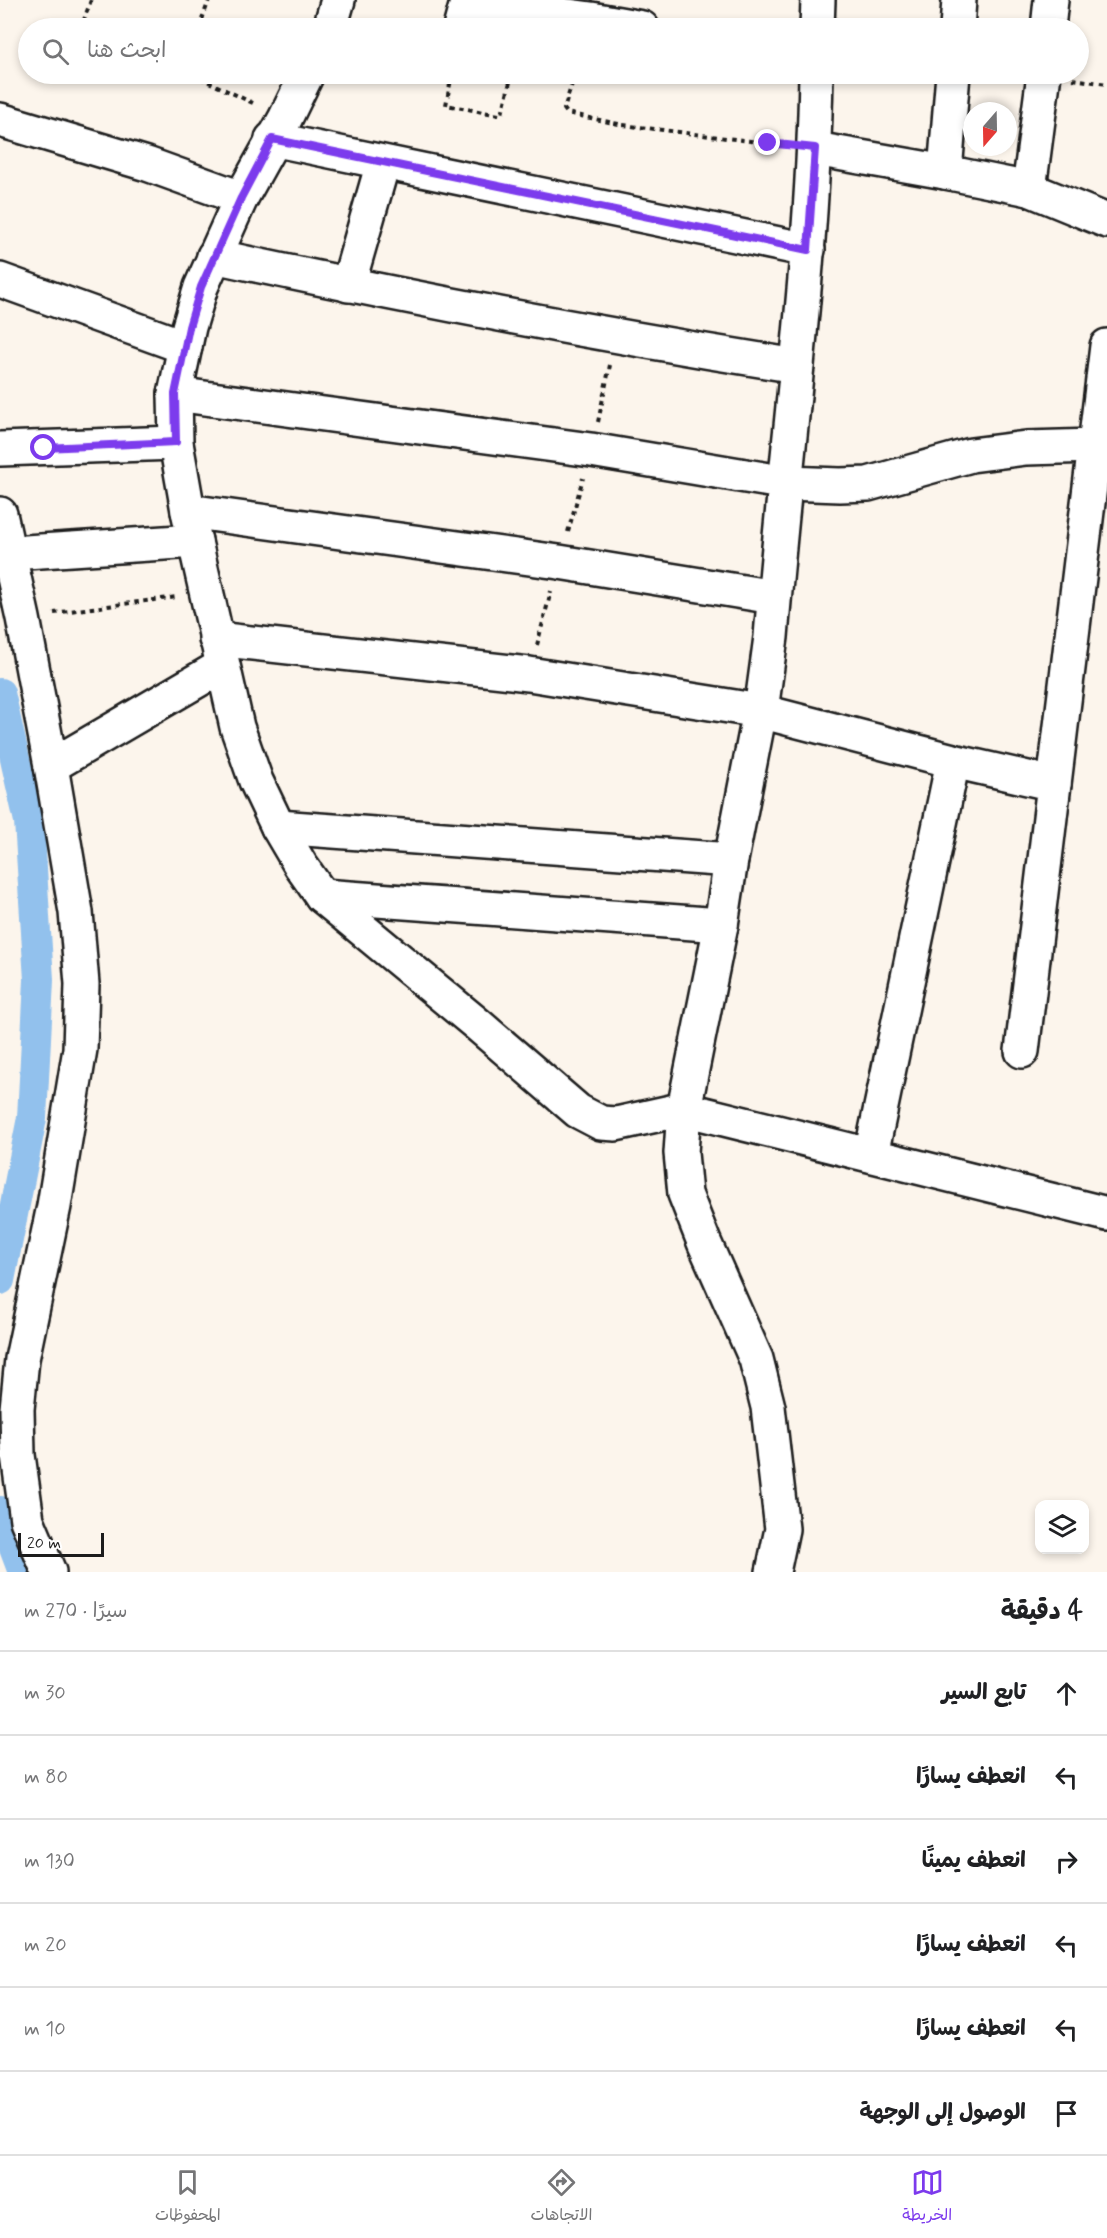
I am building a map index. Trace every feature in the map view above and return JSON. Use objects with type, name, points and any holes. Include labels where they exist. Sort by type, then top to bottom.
[{"type":"street","points":[[817,18],[818,0]]},
{"type":"street","points":[[958,18],[959,0]]},
{"type":"street","points":[[1049,18],[1051,0]]},
{"type":"street","points":[[463,18],[466,6],[471,3],[591,18]]},
{"type":"street","points":[[303,84],[241,198],[201,287],[175,394],[176,442],[205,593],[237,727],[256,781],[278,827],[322,896],[578,1111],[601,1123],[616,1124],[684,1109],[1107,1214]]},
{"type":"street","points":[[773,1572],[782,1529],[768,1407],[756,1359],[685,1194],[681,1152],[684,1109],[721,925],[731,860],[760,711],[771,637],[808,250],[815,148],[816,84]]},
{"type":"street","points":[[945,171],[952,84]]},
{"type":"street","points":[[1029,189],[1043,84]]},
{"type":"street","points":[[0,120],[137,160],[241,198]]},
{"type":"street","points":[[279,129],[383,163],[808,250]]},
{"type":"street","points":[[815,148],[945,171],[1029,189],[1107,221]]},
{"type":"street","points":[[348,285],[383,163]]},
{"type":"street","points":[[214,256],[348,285],[616,337],[797,366]]},
{"type":"street","points":[[0,280],[185,347]]},
{"type":"street","points":[[1022,1051],[1107,346]]},
{"type":"street","points":[[175,394],[591,450],[787,483],[868,484],[971,455],[1026,448],[1095,446]]},
{"type":"street","points":[[0,449],[176,442]]},
{"type":"street","points":[[0,514],[10,553],[51,766],[76,912],[82,984],[80,1049],[54,1206],[22,1359],[17,1409],[18,1455],[27,1520],[49,1572]]},
{"type":"street","points":[[10,553],[191,526],[559,562],[774,597]]},
{"type":"street","points":[[51,766],[219,652],[529,674],[760,711],[953,761],[1054,784]]},
{"type":"street","points":[[871,1155],[953,761]]},
{"type":"street","points":[[278,827],[731,860]]},
{"type":"street","points":[[322,896],[721,925]]},
{"type":"path","points":[[85,18],[91,0]]},
{"type":"path","points":[[203,18],[209,0]]},
{"type":"path","points":[[208,84],[279,129]]},
{"type":"path","points":[[450,84],[446,105],[499,116],[502,114],[510,84]]},
{"type":"path","points":[[571,84],[564,109],[567,113],[634,127],[815,148]]},
{"type":"path","points":[[529,674],[591,450],[616,337]]},
{"type":"path","points":[[23,618],[205,593]]},
{"type":"waterway","points":[[0,693],[29,821],[39,980],[32,1118],[0,1280]]},
{"type":"waterway","points":[[0,1511],[23,1572]]},
{"type":"route","points":[[44,448],[176,442],[175,394],[189,327],[201,287],[241,198],[272,139],[808,250],[815,148],[768,143]]}]
